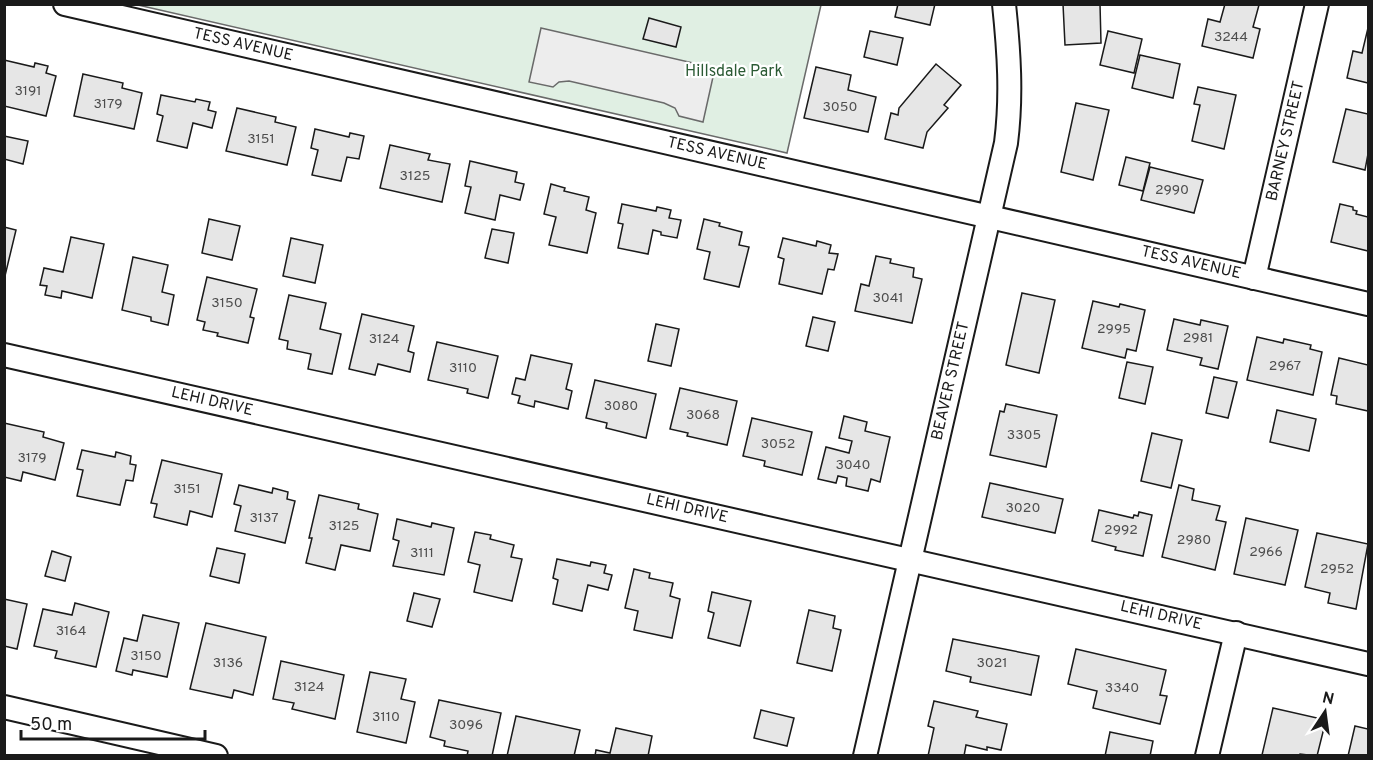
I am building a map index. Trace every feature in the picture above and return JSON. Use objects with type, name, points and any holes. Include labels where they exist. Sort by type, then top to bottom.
[{"type":"street","name":"TESS AVENUE","points":[[65,4],[1368,304]]},
{"type":"street","name":"BEAVER STREET","points":[[865,756],[1006,143],[1010,116],[1010,62],[1004,4]]},
{"type":"street","name":"BARNEY STREET","points":[[1254,278],[1317,4]]},
{"type":"street","name":"LEHI DRIVE","points":[[4,356],[1368,664]]},
{"type":"street","points":[[1208,756],[1236,633]]},
{"type":"street","points":[[4,707],[216,756]]},
{"type":"green space","name":"Hillsdale Park","points":[[138,5],[821,5],[787,153]]},
{"type":"shaded area","points":[[541,28],[715,68],[703,122],[679,116],[675,108],[664,103],[569,81],[559,82],[553,87],[529,82]]},
{"type":"building","points":[[898,4],[935,4],[930,25],[895,17]]},
{"type":"building","points":[[1063,4],[1100,4],[1101,43],[1065,45]]},
{"type":"building","points":[[1225,4],[1259,5],[1253,27],[1260,29],[1253,58],[1202,46],[1208,19],[1220,22]]},
{"type":"building","points":[[649,18],[681,27],[676,47],[643,39]]},
{"type":"building","points":[[1368,28],[1368,83],[1347,78],[1353,51],[1362,53]]},
{"type":"building","points":[[870,31],[903,38],[897,65],[864,57]]},
{"type":"building","points":[[1108,31],[1142,39],[1134,73],[1100,65]]},
{"type":"building","points":[[1140,55],[1180,64],[1173,98],[1132,88]]},
{"type":"building","points":[[4,60],[34,67],[35,63],[48,66],[46,73],[56,76],[46,116],[4,106]]},
{"type":"building","points":[[936,64],[961,85],[944,105],[948,108],[927,132],[923,148],[885,139],[891,113],[898,115],[899,108]]},
{"type":"building","points":[[816,67],[851,75],[848,90],[876,97],[868,132],[804,118]]},
{"type":"building","points":[[83,74],[123,83],[122,88],[142,93],[134,129],[74,116]]},
{"type":"building","points":[[1198,87],[1236,95],[1224,149],[1192,141],[1200,105],[1194,104]]},
{"type":"building","points":[[161,95],[195,102],[196,99],[210,102],[208,110],[216,112],[212,128],[193,123],[187,148],[157,141],[163,116],[157,114]]},
{"type":"building","points":[[1076,103],[1109,110],[1093,180],[1061,172]]},
{"type":"building","points":[[237,108],[276,117],[275,122],[296,127],[287,165],[226,151]]},
{"type":"building","points":[[1346,109],[1368,114],[1368,154],[1365,170],[1333,162]]},
{"type":"building","points":[[315,129],[349,137],[350,133],[364,136],[359,159],[347,157],[341,181],[312,175],[318,150],[311,148]]},
{"type":"building","points":[[4,136],[28,141],[23,164],[4,159]]},
{"type":"building","points":[[390,145],[430,154],[428,160],[450,164],[442,202],[380,188]]},
{"type":"building","points":[[1126,157],[1150,163],[1143,191],[1119,185]]},
{"type":"building","points":[[470,161],[517,172],[515,182],[524,184],[520,200],[500,195],[495,220],[465,213],[471,187],[465,186]]},
{"type":"building","points":[[1150,167],[1203,180],[1194,213],[1141,200]]},
{"type":"building","points":[[551,184],[565,188],[564,191],[589,197],[586,210],[596,213],[587,253],[549,245],[556,217],[544,214]]},
{"type":"building","points":[[622,204],[656,211],[657,207],[671,210],[669,218],[681,220],[677,238],[661,235],[661,232],[653,230],[648,254],[618,248],[623,224],[618,223]]},
{"type":"building","points":[[1340,204],[1353,207],[1353,210],[1357,211],[1356,214],[1368,217],[1368,251],[1331,242]]},
{"type":"building","points":[[209,219],[240,226],[232,260],[202,253]]},
{"type":"building","points":[[704,219],[742,232],[739,245],[749,247],[739,287],[704,279],[710,252],[697,249]]},
{"type":"building","points":[[4,227],[16,230],[4,280]]},
{"type":"building","points":[[492,229],[514,233],[508,263],[485,258]]},
{"type":"building","points":[[71,237],[104,244],[92,298],[62,291],[61,298],[45,295],[47,286],[40,285],[44,268],[63,272]]},
{"type":"building","points":[[291,238],[323,245],[315,283],[283,276]]},
{"type":"building","points":[[783,238],[816,246],[817,241],[831,245],[829,253],[838,254],[834,270],[828,269],[822,294],[779,284],[784,259],[778,257]]},
{"type":"building","points":[[876,256],[891,259],[890,263],[914,268],[913,277],[922,279],[912,323],[855,311],[861,284],[869,286]]},
{"type":"building","points":[[133,257],[168,265],[162,292],[174,295],[168,325],[151,321],[151,317],[122,310]]},
{"type":"building","points":[[207,277],[257,289],[250,317],[254,318],[248,343],[217,336],[218,333],[203,330],[205,322],[197,320]]},
{"type":"building","points":[[1022,293],[1055,300],[1039,373],[1006,365]]},
{"type":"building","points":[[289,295],[326,303],[320,329],[341,334],[332,374],[308,369],[311,354],[287,349],[288,341],[279,339]]},
{"type":"building","points":[[1093,301],[1145,310],[1136,351],[1127,349],[1125,358],[1082,348]]},
{"type":"building","points":[[362,314],[414,326],[408,351],[414,353],[410,372],[378,364],[375,375],[349,369]]},
{"type":"building","points":[[813,317],[835,322],[828,351],[806,346]]},
{"type":"building","points":[[1174,319],[1200,325],[1201,320],[1228,326],[1218,369],[1200,365],[1202,358],[1167,350]]},
{"type":"building","points":[[656,324],[679,329],[671,366],[648,361]]},
{"type":"building","points":[[1257,337],[1283,343],[1284,339],[1311,345],[1310,349],[1322,352],[1313,395],[1247,380]]},
{"type":"building","points":[[437,342],[498,356],[488,398],[467,393],[468,389],[428,380]]},
{"type":"building","points":[[531,355],[572,364],[566,389],[572,391],[568,409],[535,401],[534,407],[518,403],[520,396],[512,394],[516,378],[525,380]]},
{"type":"building","points":[[1339,358],[1368,365],[1368,411],[1336,404],[1337,396],[1331,395]]},
{"type":"building","points":[[1127,362],[1153,367],[1145,404],[1119,398]]},
{"type":"building","points":[[1214,377],[1237,382],[1228,418],[1206,413]]},
{"type":"building","points":[[595,380],[656,394],[646,438],[606,428],[607,423],[586,418]]},
{"type":"building","points":[[680,388],[737,401],[727,445],[687,436],[688,433],[670,429]]},
{"type":"building","points":[[1006,404],[1057,415],[1046,467],[990,455],[1000,411],[1004,412]]},
{"type":"building","points":[[1277,410],[1316,419],[1309,451],[1270,442]]},
{"type":"building","points":[[844,416],[867,422],[865,431],[890,437],[880,482],[871,479],[868,491],[846,486],[847,478],[838,476],[836,483],[818,479],[826,447],[849,453],[852,441],[839,438]]},
{"type":"building","points":[[752,418],[812,432],[802,475],[764,466],[765,461],[743,456]]},
{"type":"building","points":[[4,423],[44,432],[43,437],[64,443],[55,480],[23,472],[21,481],[4,477]]},
{"type":"building","points":[[1152,433],[1182,440],[1171,488],[1141,481]]},
{"type":"building","points":[[82,450],[115,457],[116,452],[131,456],[130,464],[136,465],[133,481],[126,480],[120,505],[77,496],[83,470],[77,469]]},
{"type":"building","points":[[162,460],[222,474],[212,517],[190,511],[187,525],[154,517],[157,504],[151,503]]},
{"type":"building","points":[[990,483],[1063,499],[1055,533],[982,517]]},
{"type":"building","points":[[239,485],[272,493],[273,488],[288,492],[287,499],[295,501],[285,543],[235,531],[241,506],[234,504]]},
{"type":"building","points":[[1179,485],[1194,489],[1192,500],[1220,506],[1216,520],[1226,522],[1215,570],[1162,557]]},
{"type":"building","points":[[319,495],[359,504],[358,509],[378,514],[370,551],[341,545],[335,570],[306,563]]},
{"type":"building","points":[[1099,510],[1133,518],[1134,515],[1138,516],[1139,512],[1152,515],[1143,556],[1115,550],[1116,547],[1092,541]]},
{"type":"building","points":[[1246,518],[1298,530],[1285,585],[1234,574]]},
{"type":"building","points":[[397,519],[431,527],[432,523],[454,528],[444,575],[393,566],[399,541],[393,539]]},
{"type":"building","points":[[475,532],[491,535],[490,539],[514,545],[511,557],[522,559],[512,601],[474,592],[480,565],[468,562]]},
{"type":"building","points":[[1317,533],[1368,544],[1356,609],[1328,603],[1330,593],[1305,587]]},
{"type":"building","points":[[217,548],[245,554],[239,583],[210,576]]},
{"type":"building","points":[[52,551],[71,557],[65,581],[45,576]]},
{"type":"building","points":[[557,559],[590,566],[591,562],[606,565],[604,573],[612,575],[608,590],[588,585],[582,611],[553,604],[558,580],[553,578]]},
{"type":"building","points":[[634,569],[650,573],[649,578],[673,583],[670,596],[680,599],[672,638],[634,630],[638,611],[625,608]]},
{"type":"building","points":[[712,592],[751,601],[740,646],[708,638],[714,613],[708,611]]},
{"type":"building","points":[[414,593],[440,599],[432,627],[407,621]]},
{"type":"building","points":[[4,599],[27,604],[17,649],[4,646]]},
{"type":"building","points":[[75,603],[109,612],[96,667],[55,658],[57,651],[34,646],[43,609],[72,615]]},
{"type":"building","points":[[809,610],[835,616],[833,628],[841,630],[832,671],[797,663]]},
{"type":"building","points":[[143,615],[179,623],[167,677],[133,670],[132,675],[116,671],[124,638],[137,641]]},
{"type":"building","points":[[206,623],[266,637],[253,695],[234,690],[232,698],[190,689]]},
{"type":"building","points":[[953,639],[1039,656],[1031,695],[970,682],[971,677],[946,671]]},
{"type":"building","points":[[1076,649],[1166,670],[1160,695],[1167,696],[1160,724],[1093,708],[1097,691],[1068,684]]},
{"type":"building","points":[[281,661],[344,675],[335,719],[292,709],[294,703],[273,699]]},
{"type":"building","points":[[370,672],[406,679],[401,699],[415,702],[406,743],[357,732]]},
{"type":"building","points":[[439,700],[501,713],[492,756],[467,756],[468,751],[444,746],[445,741],[430,737]]},
{"type":"building","points":[[934,701],[978,711],[976,717],[1007,724],[1001,750],[987,747],[987,750],[966,745],[964,756],[928,756],[934,728],[928,726]]},
{"type":"building","points":[[1273,708],[1326,720],[1317,756],[1262,755]]},
{"type":"building","points":[[761,710],[794,718],[787,746],[754,738]]},
{"type":"building","points":[[516,716],[580,730],[574,756],[507,756]]},
{"type":"building","points":[[1355,726],[1368,729],[1368,756],[1348,756]]},
{"type":"building","points":[[616,728],[652,736],[648,756],[595,756],[596,750],[610,753]]},
{"type":"building","points":[[1110,732],[1153,741],[1150,756],[1105,756]]}]
